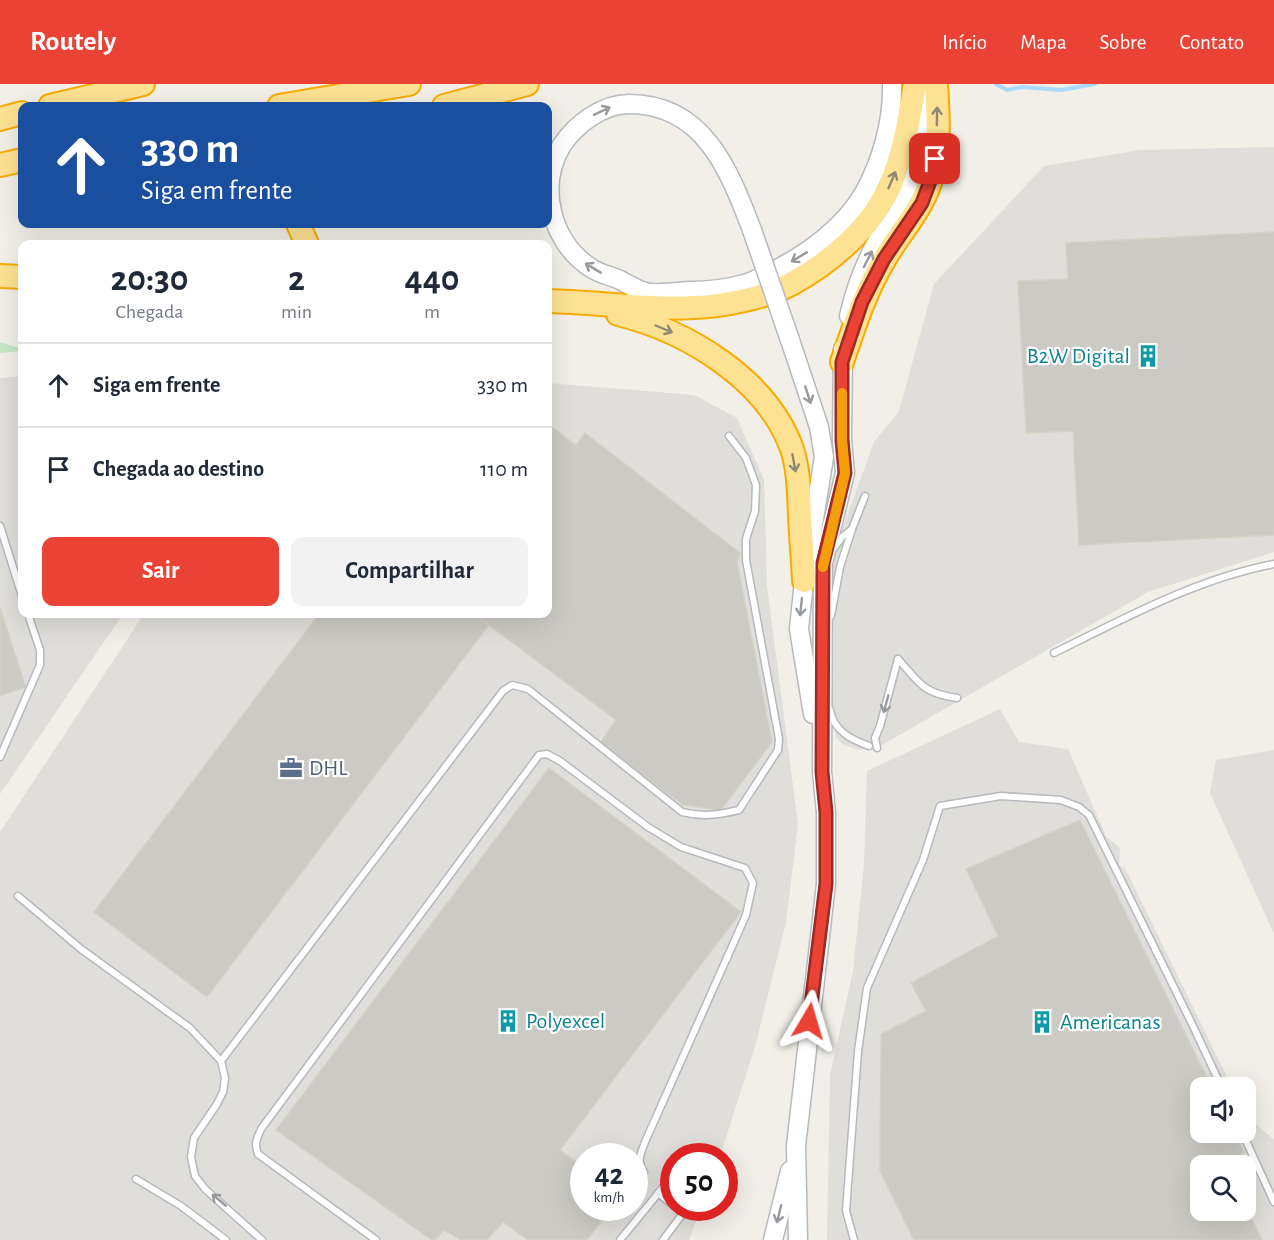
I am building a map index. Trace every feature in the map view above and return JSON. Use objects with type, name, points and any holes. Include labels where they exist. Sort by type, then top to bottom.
[{"type":"highway","points":[[67,102],[143,84]]},
{"type":"highway","points":[[303,102],[410,84]]},
{"type":"highway","points":[[459,102],[527,84]]},
{"type":"highway","points":[[557,301],[694,307],[747,299],[790,285],[826,261],[852,238],[873,214],[889,188],[903,147],[917,84]]},
{"type":"highway","points":[[842,362],[862,302],[884,259],[922,203],[932,176],[937,142],[936,84]]},
{"type":"highway","points":[[0,119],[18,115]]},
{"type":"highway","points":[[0,165],[18,161]]},
{"type":"highway","points":[[0,276],[18,277]]},
{"type":"highway","points":[[552,287],[646,292]]},
{"type":"highway","points":[[557,301],[642,320],[667,330],[695,344],[718,360],[749,385],[767,405],[782,427],[792,451],[799,491],[804,581]]},
{"type":"main road","points":[[552,213],[555,227],[570,250],[592,269],[646,292],[709,291],[746,284],[781,268],[810,250],[835,230],[864,193],[881,154],[890,118],[892,84]]},
{"type":"main road","points":[[822,772],[823,563],[845,473],[842,440],[842,362],[845,331],[862,271],[904,194],[914,170],[921,139],[921,107],[917,84]]},
{"type":"main road","points":[[552,167],[554,159],[566,140],[587,119],[610,107],[627,104],[661,108],[687,119],[700,132],[724,165],[739,195],[819,427],[824,457],[804,581],[799,629],[822,772],[826,812],[826,884],[796,1146],[773,1240]]},
{"type":"main road","points":[[796,1146],[798,1240]]},
{"type":"lane","points":[[221,1060],[503,691],[512,685],[528,688],[682,812],[716,816],[739,810],[778,750],[779,738],[746,560],[756,485],[746,458],[729,436]]},
{"type":"lane","points":[[865,496],[840,567],[829,628],[826,662],[832,721],[839,731],[852,740],[869,746]]},
{"type":"lane","points":[[0,526],[18,583]]},
{"type":"lane","points":[[823,563],[842,537],[852,529]]},
{"type":"lane","points":[[1054,653],[1162,599],[1241,570],[1274,564]]},
{"type":"lane","points":[[0,757],[40,665],[40,650],[29,618]]},
{"type":"lane","points":[[877,748],[875,738],[898,659],[926,690],[957,698]]},
{"type":"lane","points":[[376,1240],[258,1154],[256,1139],[268,1119],[539,755],[547,754],[560,761],[648,827],[681,846],[745,868],[753,883],[746,915],[645,1143]]},
{"type":"lane","points":[[854,1240],[846,1211],[858,1051],[867,988],[923,860],[940,806],[1001,796],[1061,800],[1079,807],[1089,815],[1216,1077]]},
{"type":"lane","points":[[18,896],[81,949],[190,1028],[221,1060],[225,1078],[223,1092],[194,1138],[191,1157],[195,1176],[206,1189],[262,1240]]},
{"type":"lane","points":[[1247,1143],[1274,1202]]},
{"type":"lane","points":[[136,1179],[181,1206],[226,1240]]},
{"type":"lane","points":[[620,1240],[660,1191]]},
{"type":"lane","points":[[663,1240],[678,1221]]},
{"type":"shaded area","points":[[1274,147],[1274,552],[1148,592],[877,748],[859,750],[842,744],[836,737],[820,652],[827,571],[874,442],[899,411],[934,284],[1044,166],[1140,150]]},
{"type":"shaded area","points":[[18,376],[18,618],[120,618],[0,794],[0,378]]},
{"type":"shaded area","points":[[552,383],[694,395],[737,418],[764,480],[767,586],[798,824],[786,922],[755,1047],[724,1143],[660,1143],[660,1221],[696,1221],[689,1240],[0,1240],[0,832],[141,618],[552,618]]},
{"type":"shaded area","name":"Americanas","points":[[1000,709],[1019,742],[1068,749],[1106,836],[1120,848],[1119,865],[1125,868],[1227,1077],[1190,1077],[1190,1143],[1256,1143],[1256,1124],[1274,1139],[1274,1240],[827,1240],[830,1075],[853,971],[864,864],[867,771]]},
{"type":"shaded area","points":[[1274,750],[1274,934],[1210,793],[1216,760]]},
{"type":"green space","points":[[0,342],[18,348],[18,351],[0,353]]},
{"type":"building","name":"B2W Digital","points":[[1274,232],[1274,535],[1079,545],[1073,431],[1026,433],[1018,281],[1068,279],[1066,243]]},
{"type":"building","points":[[552,427],[576,445],[585,433],[740,553],[737,562],[772,742],[721,810],[683,805],[600,743],[616,720],[479,618],[552,618]]},
{"type":"building","points":[[0,608],[26,687],[0,696]]},
{"type":"building","name":"DHL","points":[[316,618],[479,618],[489,625],[207,997],[94,912]]},
{"type":"building","name":"Polyexcel","points":[[549,768],[741,912],[560,1150],[570,1158],[570,1221],[602,1221],[587,1240],[528,1240],[503,1222],[487,1240],[461,1240],[444,1230],[435,1240],[432,1240],[276,1130]]},
{"type":"building","name":"Americanas","points":[[1080,820],[1207,1077],[1190,1077],[1190,1143],[1240,1143],[1244,1152],[1240,1155],[1190,1155],[1190,1221],[1253,1221],[1262,1240],[914,1240],[880,1171],[881,1034],[926,1011],[911,983],[998,936],[966,869]]},
{"type":"waterway","points":[[996,84],[1007,90],[1022,87],[1061,90],[1095,84]]},
{"type":"slow traffic","points":[[823,567],[845,473],[842,393]]},
{"type":"place","name":"B2W Digital","points":[[1148,356]]},
{"type":"place","name":"DHL","points":[[291,768]]},
{"type":"place","name":"Polyexcel","points":[[508,1021]]},
{"type":"place","name":"Americanas","points":[[1042,1022]]},
{"type":"route","points":[[809,1021],[826,884],[826,812],[822,780],[823,563],[845,473],[842,440],[842,362],[862,302],[884,259],[922,203],[932,176],[935,159]]}]
